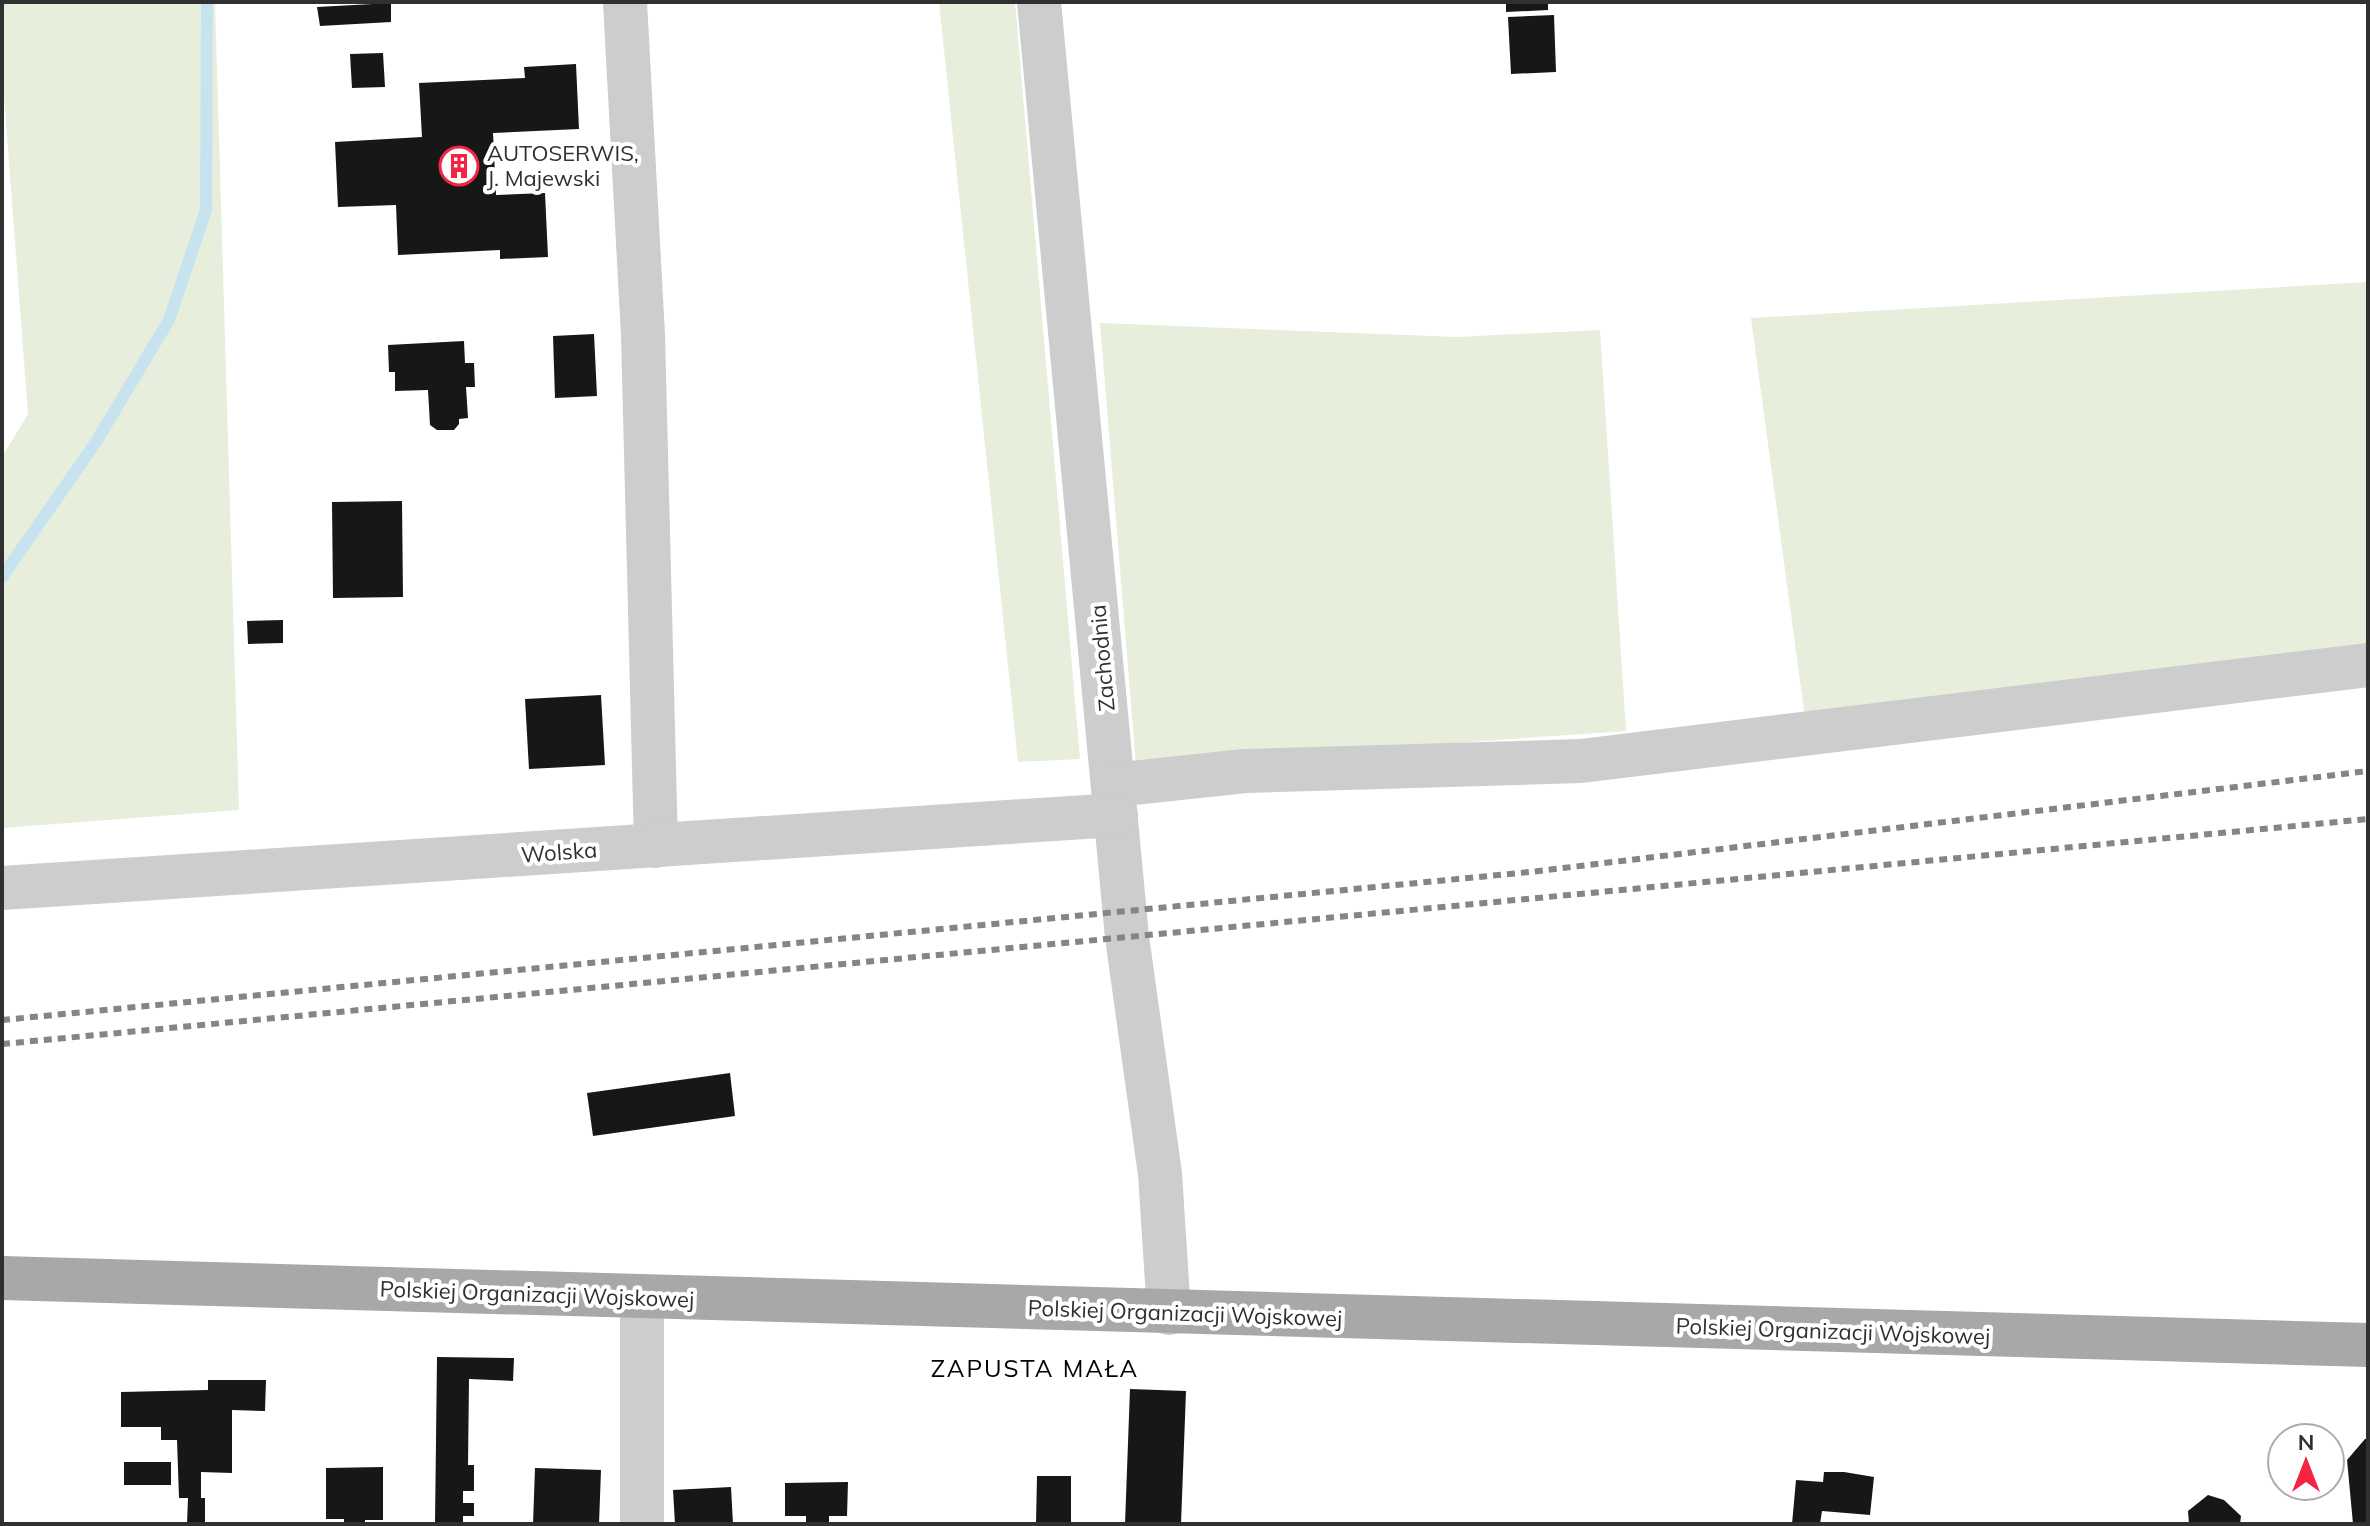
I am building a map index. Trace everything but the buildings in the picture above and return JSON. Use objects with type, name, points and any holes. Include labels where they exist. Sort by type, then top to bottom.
[{"type":"main road","name":"Polskiej Organizacji Wojskowej","points":[[2,1278],[2368,1345]]},
{"type":"street","points":[[625,2],[643,335],[656,846]]},
{"type":"street","name":"Zachodnia","points":[[1039,2],[1127,937],[1160,1174],[1169,1313]]},
{"type":"street","name":"Wolska","points":[[2,888],[656,846],[1115,800],[1245,771],[1581,761],[2368,665]]},
{"type":"street","points":[[642,1297],[642,1524]]},
{"type":"green space","points":[[2,2],[215,2],[239,810],[2,828],[2,457],[28,414],[2,69]]},
{"type":"green space","points":[[939,2],[1015,2],[1080,759],[1018,762]]},
{"type":"green space","points":[[2368,282],[2368,651],[1805,718],[1751,318]]},
{"type":"green space","points":[[1100,323],[1457,337],[1600,330],[1626,731],[1136,765]]},
{"type":"waterway","points":[[2,577],[96,442],[169,320],[206,210],[207,2]]},
{"type":"railway","points":[[2,1020],[1530,872],[2368,771]]},
{"type":"railway","points":[[2,1044],[2368,819]]},
{"type":"place","name":"AUTOSERWIS, J. Majewski","points":[[459,166]]},
{"type":"district","name":"ZAPUSTA MAŁA","points":[[1035,1369]]}]
